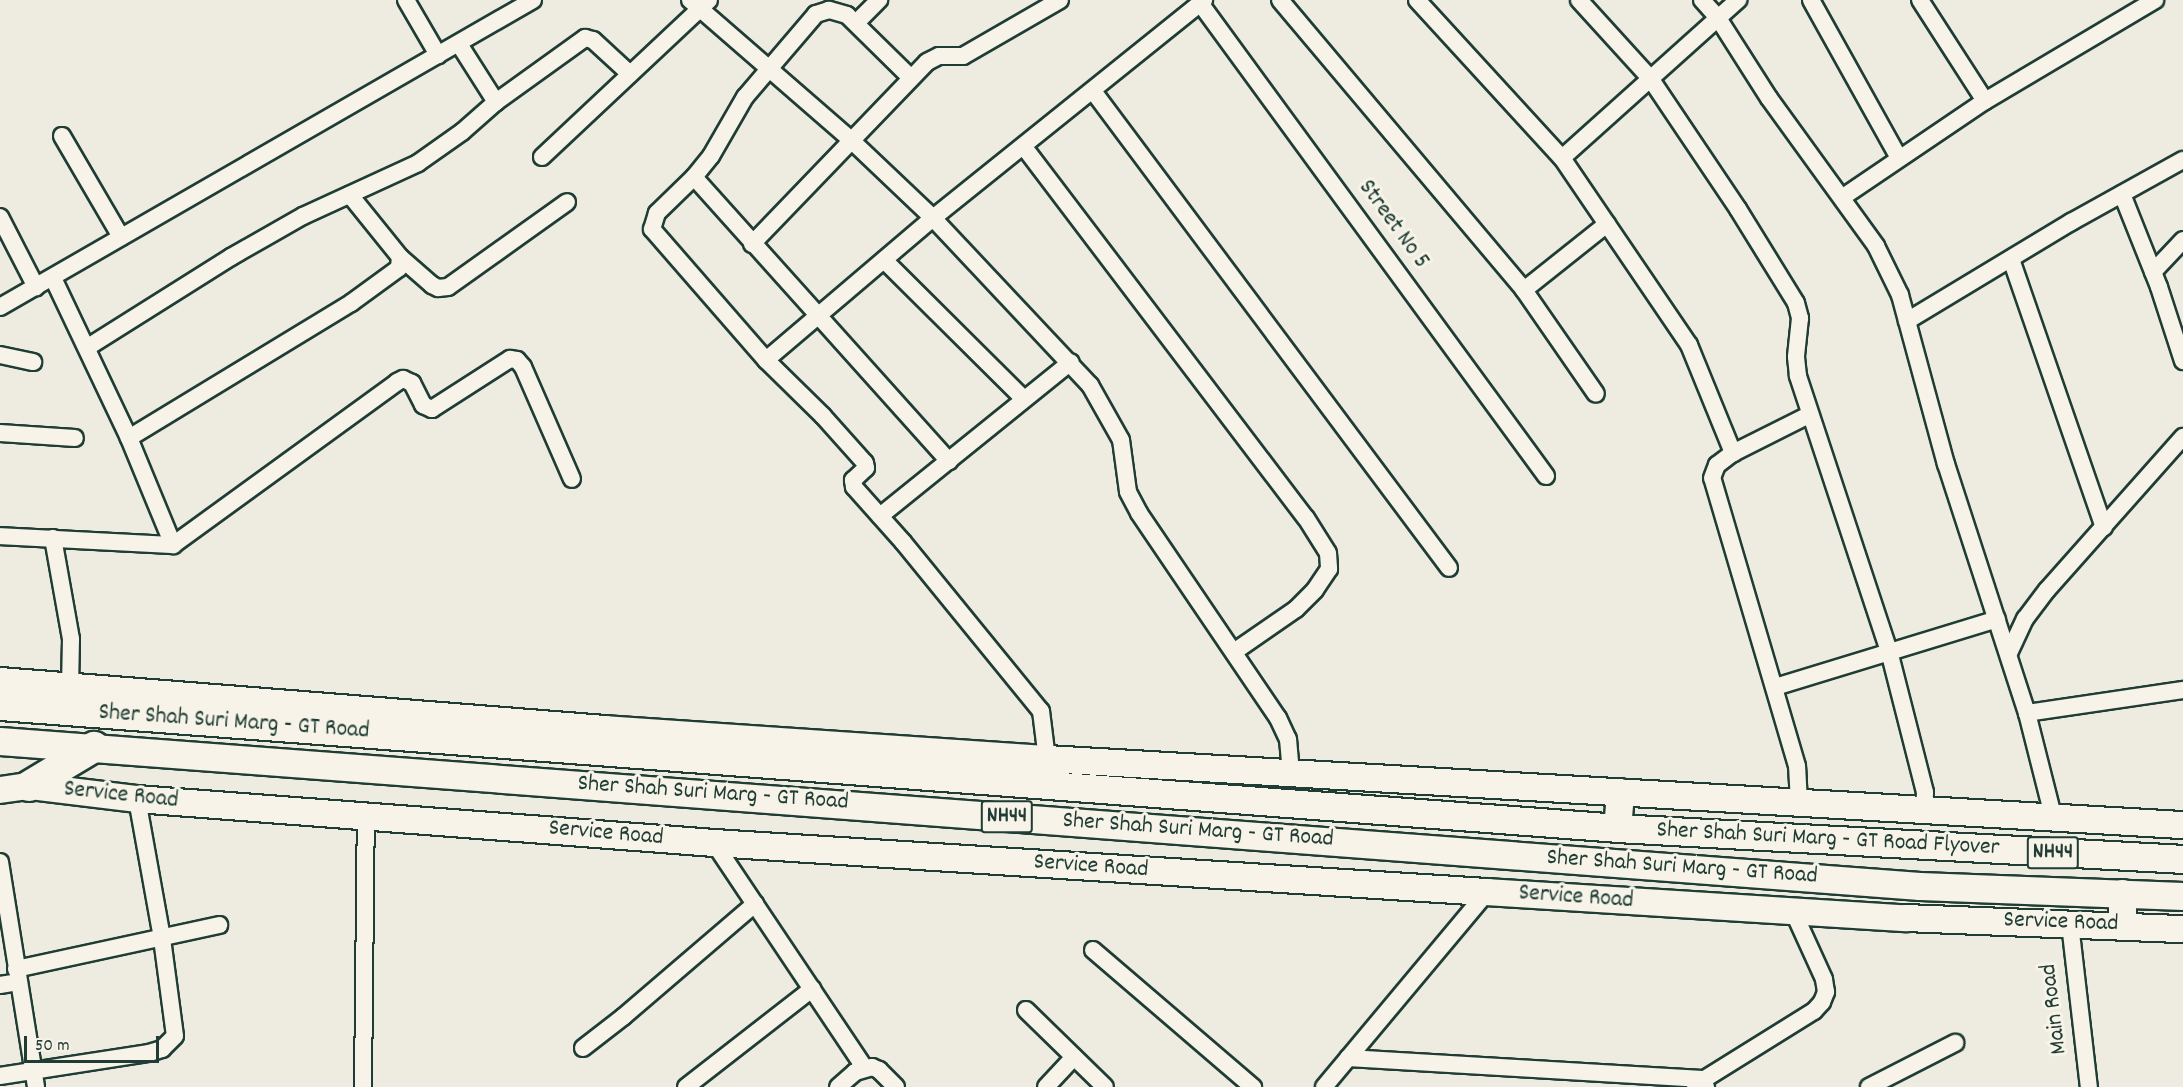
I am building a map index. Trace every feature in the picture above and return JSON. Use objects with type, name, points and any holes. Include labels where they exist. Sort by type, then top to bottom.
[{"type":"highway","name":"Sher Shah Suri Marg - GT Road","points":[[0,706],[1617,828]]},
{"type":"highway","name":"NH44","points":[[0,741],[94,747]]},
{"type":"highway","name":"Sher Shah Suri Marg - GT Road","points":[[94,747],[1874,882],[2122,893]]},
{"type":"highway","points":[[14,788],[94,747]]},
{"type":"highway","points":[[1617,828],[1620,792]]},
{"type":"highway","name":"Sher Shah Suri Marg - GT Road Flyover","points":[[1617,828],[2183,859]]},
{"type":"highway","points":[[2122,893],[2122,925]]},
{"type":"highway","name":"NH44","points":[[2122,893],[2183,896]]},
{"type":"main road","points":[[0,681],[604,729],[1047,759],[2183,825]]},
{"type":"main road","name":"Service Road","points":[[14,788],[714,843],[1793,911],[2183,929]]},
{"type":"street","points":[[406,0],[438,55]]},
{"type":"street","points":[[0,307],[54,278],[121,237],[533,0]]},
{"type":"street","points":[[856,23],[879,0]]},
{"type":"street","points":[[752,244],[911,78],[939,56],[963,56],[1060,0]]},
{"type":"street","points":[[1280,0],[1524,290],[1596,394]]},
{"type":"street","points":[[1417,0],[1562,158],[1689,345],[1733,453]]},
{"type":"street","points":[[1579,0],[1650,78],[1744,219],[1796,303],[1800,318],[1796,357],[1798,376],[1809,415],[1889,651],[1925,792],[1923,810]]},
{"type":"street","points":[[1702,0],[1718,18],[1769,98],[1843,197],[1887,267],[1900,295],[1946,464],[2027,713],[2053,816]]},
{"type":"street","points":[[1562,158],[1738,0]]},
{"type":"street","points":[[1811,0],[1899,158]]},
{"type":"street","points":[[1920,0],[1985,101]]},
{"type":"street","points":[[1843,197],[1985,101],[2155,0]]},
{"type":"street","points":[[766,360],[933,218],[1024,147],[1202,1]]},
{"type":"street","name":"Street No 5","points":[[1202,1],[1546,476]]},
{"type":"street","points":[[542,157],[630,74],[700,3],[933,218],[1071,362],[1090,385],[1114,424],[1124,453],[1128,492],[1139,513],[1278,718],[1288,740],[1291,774]]},
{"type":"street","points":[[911,78],[856,23],[837,11],[829,10],[816,14],[745,97],[711,156],[694,177],[657,213],[652,229],[766,360],[823,416],[865,463],[866,468],[854,480],[853,485],[1041,711],[1047,759]]},
{"type":"street","points":[[88,348],[231,257],[303,216],[418,164],[462,132],[496,102],[585,38],[593,40],[630,74]]},
{"type":"street","points":[[459,44],[496,102]]},
{"type":"street","points":[[1093,91],[1449,568]]},
{"type":"street","points":[[62,136],[121,237]]},
{"type":"street","points":[[1024,147],[1306,518],[1328,553],[1329,569],[1315,590],[1296,609],[1234,652]]},
{"type":"street","points":[[1907,321],[2183,160]]},
{"type":"street","points":[[694,177],[949,461]]},
{"type":"street","points":[[2122,194],[2183,361]]},
{"type":"street","points":[[350,195],[400,257],[432,285],[443,289],[567,202]]},
{"type":"street","points":[[0,217],[36,286]]},
{"type":"street","points":[[1524,290],[1607,224]]},
{"type":"street","points":[[2152,273],[2183,240]]},
{"type":"street","points":[[129,438],[259,361],[382,282],[399,268],[400,257]]},
{"type":"street","points":[[2012,259],[2104,527]]},
{"type":"street","points":[[884,260],[1024,399]]},
{"type":"street","points":[[54,278],[129,438],[173,545]]},
{"type":"street","points":[[0,355],[33,362]]},
{"type":"street","points":[[0,536],[173,545],[397,382],[403,379],[412,383],[423,405],[432,409],[510,359],[517,360],[523,367],[572,479]]},
{"type":"street","points":[[880,516],[1071,362]]},
{"type":"street","points":[[1799,803],[1797,765],[1712,478],[1717,465],[1733,453],[1809,415]]},
{"type":"street","points":[[0,434],[75,438]]},
{"type":"street","points":[[2009,653],[2025,620],[2047,590],[2183,437]]},
{"type":"street","points":[[53,538],[71,639],[70,686]]},
{"type":"street","points":[[1775,687],[1997,619]]},
{"type":"street","points":[[2027,713],[2183,690]]},
{"type":"street","points":[[0,1076],[34,1079],[149,1053],[170,1045],[175,1036],[162,938],[137,799]]},
{"type":"street","points":[[363,1087],[366,814]]},
{"type":"street","points":[[714,843],[864,1067],[879,1070],[896,1087]]},
{"type":"street","points":[[0,862],[2,890],[34,1079]]},
{"type":"street","points":[[1324,1087],[1487,892]]},
{"type":"street","points":[[583,1048],[632,1010],[755,904]]},
{"type":"street","points":[[1348,1058],[1700,1084],[1814,1011],[1822,1002],[1826,992],[1824,979],[1793,911]]},
{"type":"street","name":"Main Road","points":[[2070,924],[2089,1087]]},
{"type":"street","points":[[0,985],[17,976],[219,925]]},
{"type":"street","points":[[1093,950],[1253,1087]]},
{"type":"street","points":[[686,1087],[812,989]]},
{"type":"street","points":[[1026,1010],[1105,1087]]},
{"type":"street","points":[[1869,1087],[1955,1043]]},
{"type":"street","points":[[1046,1087],[1074,1057]]},
{"type":"street","points":[[838,1087],[864,1067]]}]
